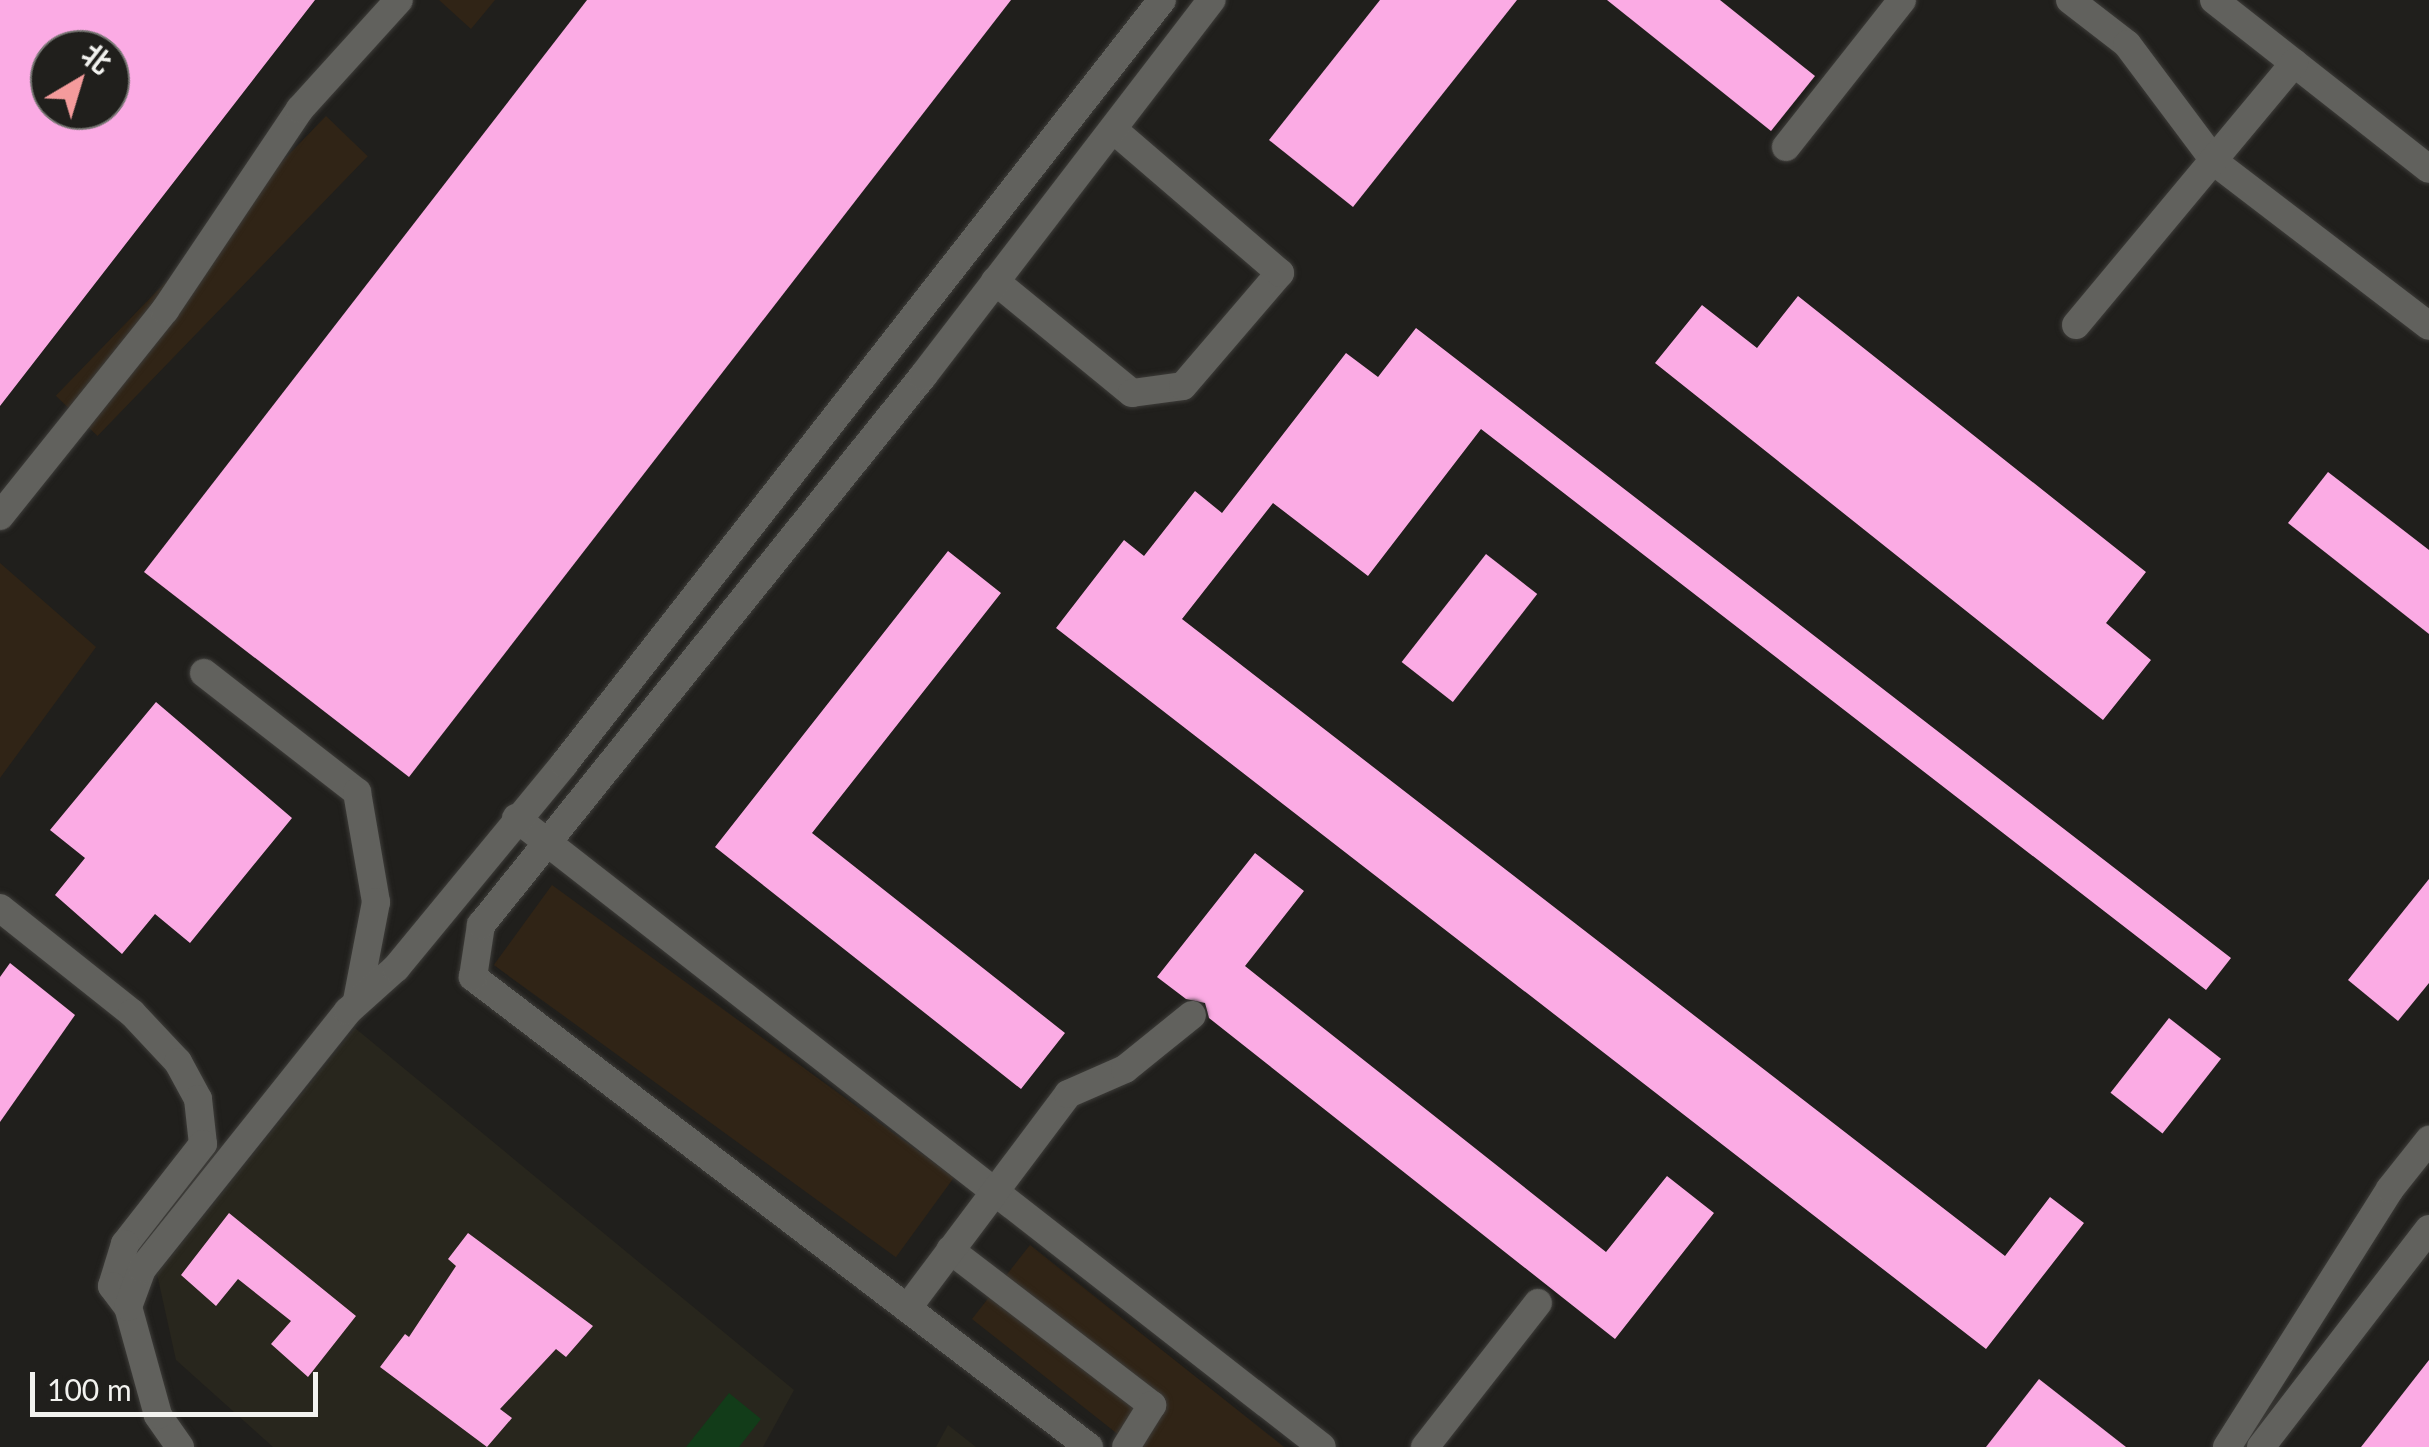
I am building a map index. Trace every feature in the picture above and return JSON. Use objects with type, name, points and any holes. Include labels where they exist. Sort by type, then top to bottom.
[{"type":"lane","points":[[0,516],[165,310],[300,109],[398,0]]},
{"type":"lane","points":[[128,1307],[142,1269],[356,1001],[396,968],[885,356],[1162,0]]},
{"type":"lane","points":[[1089,1447],[474,977],[481,926],[916,384],[1211,0]]},
{"type":"lane","points":[[1786,147],[1902,0]]},
{"type":"lane","points":[[2070,0],[2127,44],[2216,163],[2429,326]]},
{"type":"lane","points":[[2214,0],[2429,169]]},
{"type":"lane","points":[[2076,325],[2216,163],[2294,63]]},
{"type":"lane","points":[[996,281],[1132,393],[1184,386],[1280,273],[1114,130]]},
{"type":"lane","points":[[885,356],[916,384]]},
{"type":"lane","points":[[204,673],[357,792],[376,902],[356,1001]]},
{"type":"lane","points":[[516,818],[1322,1447]]},
{"type":"lane","points":[[0,908],[132,1014],[178,1062],[198,1098],[203,1144],[124,1244],[112,1286],[128,1307],[158,1415],[180,1447]]},
{"type":"lane","points":[[909,1306],[1068,1094],[1125,1069],[1192,1015]]},
{"type":"lane","points":[[2227,1447],[2390,1189],[2429,1140]]},
{"type":"lane","points":[[2260,1447],[2429,1228]]},
{"type":"lane","points":[[950,1250],[1152,1404],[1126,1447]]},
{"type":"lane","points":[[1425,1447],[1538,1303]]},
{"type":"lane","points":[[2287,1356],[2317,1376]]},
{"type":"shaded area","points":[[439,0],[495,0],[471,29]]},
{"type":"shaded area","points":[[326,116],[368,156],[97,436],[56,396]]},
{"type":"shaded area","points":[[0,563],[96,647],[0,778]]},
{"type":"shaded area","points":[[552,885],[954,1177],[896,1257],[494,965]]},
{"type":"shaded area","points":[[355,1028],[794,1390],[763,1447],[273,1447],[176,1360],[157,1274]]},
{"type":"shaded area","points":[[1030,1245],[1284,1447],[1134,1447],[972,1319]]},
{"type":"shaded area","points":[[948,1425],[976,1447],[936,1447]]},
{"type":"green space","points":[[729,1393],[761,1419],[739,1447],[686,1447]]},
{"type":"building","points":[[0,0],[315,0],[0,406]]},
{"type":"building","points":[[587,0],[1011,0],[409,777],[144,572]]},
{"type":"building","points":[[1380,0],[1517,0],[1353,207],[1269,140]]},
{"type":"building","points":[[1607,0],[1720,0],[1815,76],[1771,131]]},
{"type":"building","points":[[1798,296],[2146,572],[2106,623],[2151,660],[2103,720],[1655,363],[1702,305],[1757,348]]},
{"type":"building","points":[[1416,328],[2231,958],[2206,990],[1481,429],[1368,576],[1273,503],[1182,619],[2005,1256],[2050,1197],[2084,1223],[1986,1349],[1056,628],[1124,540],[1144,556],[1195,491],[1222,513],[1346,353],[1378,377]]},
{"type":"building","points":[[2328,472],[2429,550],[2429,634],[2288,523]]},
{"type":"building","points":[[948,551],[1001,593],[812,833],[1065,1033],[1021,1089],[715,847]]},
{"type":"building","points":[[1486,554],[1537,594],[1453,702],[1402,662]]},
{"type":"building","points":[[156,702],[292,818],[190,943],[155,914],[122,954],[55,895],[85,858],[50,830]]},
{"type":"building","points":[[1255,853],[1304,891],[1245,966],[1606,1252],[1667,1176],[1714,1213],[1615,1339],[1209,1018],[1205,1003],[1186,999],[1157,977]]},
{"type":"building","points":[[2429,879],[2429,983],[2398,1021],[2348,980]]},
{"type":"building","points":[[10,963],[75,1015],[0,1122],[0,977]]},
{"type":"building","points":[[2169,1018],[2221,1059],[2163,1133],[2111,1093]]},
{"type":"building","points":[[229,1213],[356,1316],[308,1377],[271,1344],[291,1321],[238,1279],[216,1306],[181,1275]]},
{"type":"building","points":[[468,1233],[593,1326],[566,1357],[556,1349],[500,1409],[512,1418],[487,1447],[380,1367],[405,1334],[409,1337],[456,1266],[448,1259]]},
{"type":"building","points":[[2429,1360],[2429,1447],[2361,1447]]},
{"type":"building","points":[[2039,1379],[2126,1447],[1986,1447]]}]
